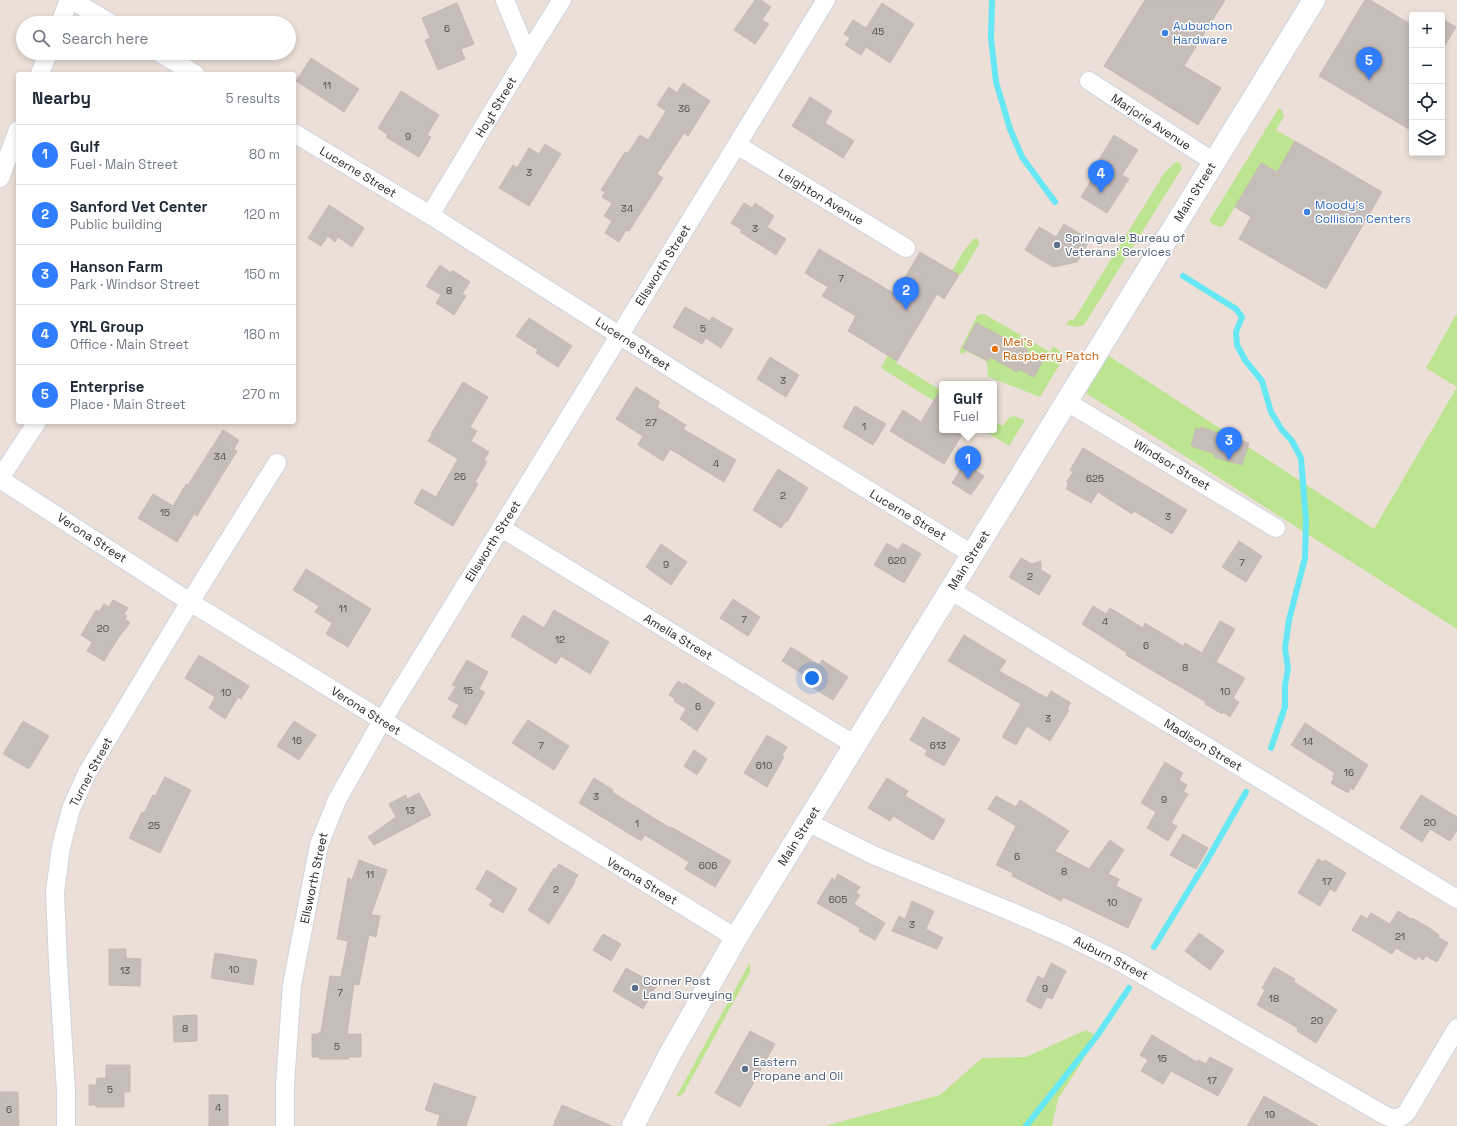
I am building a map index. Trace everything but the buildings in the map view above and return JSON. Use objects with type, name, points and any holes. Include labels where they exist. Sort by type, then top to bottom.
[{"type":"main road","name":"Main Street","points":[[633,1126],[670,1054],[736,938],[1314,0]]},
{"type":"street","points":[[63,16],[71,0],[98,16]]},
{"type":"street","points":[[505,0],[527,54]]},
{"type":"street","name":"Hoyt Street","points":[[430,215],[527,54],[562,0]]},
{"type":"street","name":"Ellsworth Street","points":[[285,1126],[284,1084],[292,986],[319,845],[337,800],[382,721],[826,0]]},
{"type":"street","points":[[41,72],[45,60]]},
{"type":"street","points":[[172,60],[192,72]]},
{"type":"street","name":"Marjorie Avenue","points":[[1089,82],[1214,162]]},
{"type":"street","name":"Lucerne Street","points":[[296,134],[430,215],[742,413],[972,554]]},
{"type":"street","points":[[0,178],[16,135]]},
{"type":"street","name":"Leighton Avenue","points":[[737,146],[906,248]]},
{"type":"street","name":"Windsor Street","points":[[1067,402],[1276,528]]},
{"type":"street","points":[[0,478],[36,424]]},
{"type":"street","name":"Turner Street","points":[[66,1126],[66,1092],[55,892],[61,847],[71,809],[87,773],[190,602],[277,463]]},
{"type":"street","name":"Verona Street","points":[[0,478],[190,602],[736,938]]},
{"type":"street","name":"Amelia Street","points":[[501,528],[855,745]]},
{"type":"street","name":"Madison Street","points":[[950,590],[1457,899]]},
{"type":"street","name":"Auburn Street","points":[[807,822],[873,855],[1063,934],[1120,962],[1393,1119],[1404,1116],[1457,1028]]},
{"type":"green space","points":[[1279,108],[1282,110],[1284,116],[1276,130],[1295,141],[1277,172],[1261,163],[1224,225],[1221,227],[1214,225],[1209,221]]},
{"type":"green space","points":[[1176,162],[1179,162],[1182,168],[1084,325],[1077,327],[1066,325],[1070,319],[1073,321],[1165,172]]},
{"type":"green space","points":[[974,238],[978,239],[979,244],[962,273],[959,275],[952,271],[963,252]]},
{"type":"green space","points":[[1457,313],[1457,387],[1426,368]]},
{"type":"green space","points":[[984,314],[1050,352],[1053,346],[1059,350],[1063,359],[1040,397],[989,377],[987,375],[988,368],[986,361],[966,351],[963,354],[959,352],[977,316]]},
{"type":"green space","points":[[1106,354],[1374,529],[1457,387],[1457,629],[1081,390]]},
{"type":"green space","points":[[888,355],[897,361],[896,363],[939,389],[939,395],[934,401],[881,368]]},
{"type":"green space","points":[[1014,416],[1025,420],[1009,446],[988,433],[997,433],[997,423],[1003,426],[1009,418]]},
{"type":"green space","points":[[750,962],[750,972],[683,1094],[676,1097]]},
{"type":"green space","points":[[1086,1030],[1097,1036],[1058,1099],[1052,1126],[825,1126],[940,1095],[982,1058],[1026,1057]]},
{"type":"waterway","points":[[992,0],[991,38],[996,82],[1010,129],[1022,157],[1055,202]]},
{"type":"waterway","points":[[1183,276],[1236,309],[1242,317],[1236,332],[1237,345],[1245,360],[1262,381],[1271,412],[1282,430],[1292,441],[1301,458],[1306,520],[1305,558],[1289,620],[1285,648],[1288,669],[1285,685],[1285,707],[1271,748]]},
{"type":"waterway","points":[[1154,947],[1206,862],[1246,792]]},
{"type":"waterway","points":[[1026,1126],[1097,1036],[1129,988]]},
{"type":"place","name":"Aubuchon Hardware","points":[[1165,33]]},
{"type":"place","name":"Enterprise","points":[[1369,80]]},
{"type":"place","name":"YRL Group","points":[[1101,193]]},
{"type":"place","name":"Moody’s Collision Centers","points":[[1307,212]]},
{"type":"place","name":"Springvale Bureau of Veterans' Services","points":[[1057,245]]},
{"type":"place","name":"Sanford Vet Center","points":[[906,310]]},
{"type":"place","name":"Mel's Raspberry Patch","points":[[995,349]]},
{"type":"place","name":"Hanson Farm","points":[[1229,460]]},
{"type":"place","name":"Gulf","points":[[968,479]]},
{"type":"place","name":"Corner Post Land Surveying","points":[[635,988]]},
{"type":"place","name":"Eastern Propane and Oil","points":[[745,1069]]}]
